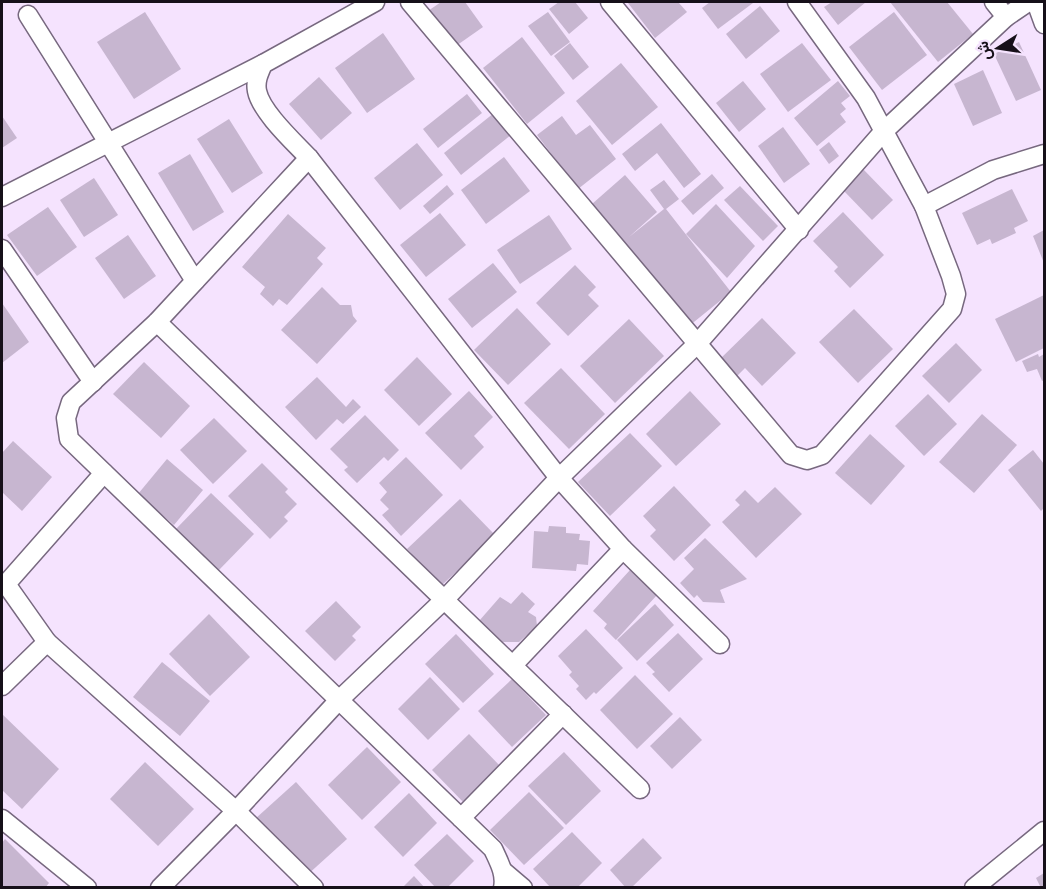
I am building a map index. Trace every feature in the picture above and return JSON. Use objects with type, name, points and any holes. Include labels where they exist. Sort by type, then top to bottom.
[{"type":"street","points":[[2,197],[262,64],[375,2]]},
{"type":"street","points":[[410,2],[791,455],[807,460],[822,455],[951,309],[956,294],[924,206],[884,131],[854,79],[797,2]]},
{"type":"street","points":[[610,2],[799,230]]},
{"type":"street","points":[[994,2],[1006,17]]},
{"type":"street","points":[[160,888],[236,811],[339,700],[445,599],[559,478],[697,344],[884,131],[1006,17],[1028,2]]},
{"type":"street","points":[[1036,2],[1044,24]]},
{"type":"street","points":[[28,15],[195,281]]},
{"type":"street","points":[[262,64],[256,78],[257,93],[270,116],[309,159],[559,478],[623,549],[720,644]]},
{"type":"street","points":[[924,206],[993,170],[1044,154]]},
{"type":"street","points":[[309,159],[157,322],[71,402],[66,418],[69,439],[493,849],[503,880],[523,888]]},
{"type":"street","points":[[2,249],[93,382]]},
{"type":"street","points":[[157,322],[640,789]]},
{"type":"street","points":[[104,472],[6,584],[47,642],[236,811],[314,888]]},
{"type":"street","points":[[513,665],[623,549]]},
{"type":"street","points":[[2,686],[47,642]]},
{"type":"street","points":[[461,818],[563,714]]},
{"type":"street","points":[[2,819],[87,888]]},
{"type":"street","points":[[974,888],[1044,831]]},
{"type":"building","points":[[441,2],[465,2],[483,27],[453,48],[428,11]]},
{"type":"building","points":[[559,2],[575,2],[588,18],[569,34],[549,9]]},
{"type":"building","points":[[678,2],[687,12],[655,38],[628,3]]},
{"type":"building","points":[[710,2],[753,3],[718,29],[702,8]]},
{"type":"building","points":[[832,2],[866,2],[838,25],[824,7]]},
{"type":"building","points":[[890,2],[947,2],[973,34],[938,62]]},
{"type":"building","points":[[760,6],[780,31],[746,59],[726,34]]},
{"type":"building","points":[[145,12],[181,69],[134,99],[97,42]]},
{"type":"building","points":[[548,12],[570,42],[551,56],[528,26]]},
{"type":"building","points":[[894,12],[927,55],[882,90],[849,47]]},
{"type":"building","points":[[383,33],[415,79],[367,113],[335,68]]},
{"type":"building","points":[[522,37],[565,93],[527,124],[483,68]]},
{"type":"building","points":[[1019,42],[1041,90],[1016,101],[994,54]]},
{"type":"building","points":[[570,43],[589,67],[573,80],[554,56]]},
{"type":"building","points":[[802,43],[831,80],[788,112],[760,74]]},
{"type":"building","points":[[621,63],[658,107],[612,145],[576,101]]},
{"type":"building","points":[[983,70],[1002,113],[973,126],[954,84]]},
{"type":"building","points":[[319,77],[352,113],[321,140],[289,104]]},
{"type":"building","points":[[743,81],[766,109],[739,132],[716,103]]},
{"type":"building","points":[[838,81],[850,96],[841,103],[846,109],[840,114],[846,122],[817,146],[794,118]]},
{"type":"building","points":[[467,94],[482,113],[438,148],[423,129]]},
{"type":"building","points":[[494,113],[511,135],[461,175],[444,153]]},
{"type":"building","points":[[2,116],[17,138],[2,148]]},
{"type":"building","points":[[562,116],[576,135],[590,125],[616,159],[578,189],[537,135]]},
{"type":"building","points":[[229,119],[263,173],[232,193],[197,139]]},
{"type":"building","points":[[661,123],[701,174],[684,188],[657,153],[635,171],[622,154]]},
{"type":"building","points":[[783,127],[810,164],[784,183],[758,146]]},
{"type":"building","points":[[829,142],[839,156],[829,164],[819,150]]},
{"type":"building","points":[[417,143],[443,175],[400,210],[374,178]]},
{"type":"building","points":[[190,154],[224,212],[193,231],[158,173]]},
{"type":"building","points":[[504,157],[530,191],[486,224],[461,190]]},
{"type":"building","points":[[863,169],[893,200],[872,220],[843,190]]},
{"type":"building","points":[[712,174],[724,188],[693,215],[681,201]]},
{"type":"building","points":[[625,175],[657,212],[629,237],[664,209],[650,190],[664,180],[679,199],[666,209],[731,292],[689,326],[622,243],[624,241],[592,204]]},
{"type":"building","points":[[94,178],[118,215],[84,237],[60,200]]},
{"type":"building","points":[[447,185],[454,194],[430,214],[423,206]]},
{"type":"building","points":[[740,186],[778,226],[763,241],[724,200]]},
{"type":"building","points":[[1012,189],[1028,221],[1014,228],[1016,233],[992,244],[990,239],[977,245],[962,213]]},
{"type":"building","points":[[716,204],[755,246],[727,278],[686,234]]},
{"type":"building","points":[[48,207],[77,247],[37,276],[7,235]]},
{"type":"building","points":[[843,212],[884,255],[850,288],[834,271],[838,267],[813,241]]},
{"type":"building","points":[[440,213],[466,245],[426,277],[400,245]]},
{"type":"building","points":[[288,214],[326,248],[317,258],[323,264],[287,305],[279,299],[273,306],[260,294],[265,287],[242,267]]},
{"type":"building","points":[[549,215],[572,249],[520,284],[497,250]]},
{"type":"building","points":[[1044,230],[1044,263],[1033,236]]},
{"type":"building","points":[[128,235],[156,276],[124,299],[95,258]]},
{"type":"building","points":[[493,263],[517,292],[472,328],[448,299]]},
{"type":"building","points":[[575,265],[596,287],[588,295],[599,306],[568,336],[536,303]]},
{"type":"building","points":[[322,287],[340,305],[351,305],[353,316],[357,321],[317,364],[281,330]]},
{"type":"building","points":[[1044,295],[1044,348],[1016,362],[995,319]]},
{"type":"building","points":[[2,303],[29,342],[2,363]]},
{"type":"building","points":[[517,308],[551,344],[508,385],[474,350]]},
{"type":"building","points":[[854,309],[893,349],[858,383],[819,342]]},
{"type":"building","points":[[762,318],[796,353],[762,386],[745,368],[734,379],[718,361]]},
{"type":"building","points":[[629,319],[664,356],[615,403],[580,366]]},
{"type":"building","points":[[956,343],[982,370],[949,403],[922,376]]},
{"type":"building","points":[[1038,354],[1039,357],[1044,354],[1044,380],[1042,381],[1037,369],[1027,372],[1022,361]]},
{"type":"building","points":[[417,357],[452,394],[419,426],[384,390]]},
{"type":"building","points":[[144,362],[190,406],[161,438],[113,394]]},
{"type":"building","points":[[561,368],[605,414],[569,449],[524,403]]},
{"type":"building","points":[[317,377],[346,407],[353,399],[361,407],[343,424],[337,419],[316,440],[285,407]]},
{"type":"building","points":[[469,391],[493,417],[474,436],[484,447],[461,470],[425,433]]},
{"type":"building","points":[[690,391],[721,424],[676,466],[646,434]]},
{"type":"building","points":[[928,394],[957,424],[924,456],[895,426]]},
{"type":"building","points":[[982,414],[1017,445],[974,493],[939,462]]},
{"type":"building","points":[[365,415],[399,450],[388,461],[384,457],[357,483],[344,470],[348,467],[330,449]]},
{"type":"building","points":[[214,418],[247,451],[213,484],[180,450]]},
{"type":"building","points":[[630,433],[662,466],[610,516],[578,482]]},
{"type":"building","points":[[870,434],[905,466],[871,505],[835,473]]},
{"type":"building","points":[[13,441],[52,477],[22,511],[2,492],[2,453]]},
{"type":"building","points":[[1033,450],[1044,464],[1044,508],[1041,511],[1008,470]]},
{"type":"building","points":[[406,457],[443,495],[401,536],[382,515],[389,509],[380,500],[387,492],[379,483]]},
{"type":"building","points":[[167,459],[203,490],[174,525],[138,494]]},
{"type":"building","points":[[262,463],[288,489],[285,492],[297,504],[284,517],[288,521],[270,539],[228,496]]},
{"type":"building","points":[[674,486],[711,525],[674,561],[650,536],[656,530],[643,516]]},
{"type":"building","points":[[775,487],[802,514],[756,558],[722,522],[740,505],[735,500],[745,490],[758,503]]},
{"type":"building","points":[[211,493],[254,534],[218,571],[175,530]]},
{"type":"building","points":[[460,499],[495,535],[442,585],[407,549]]},
{"type":"building","points":[[549,526],[566,527],[566,533],[580,534],[579,540],[590,541],[588,565],[577,564],[576,571],[532,568],[534,531],[548,532]]},
{"type":"building","points":[[705,538],[747,579],[720,590],[725,603],[703,602],[697,595],[694,598],[680,583],[694,569],[684,558]]},
{"type":"building","points":[[630,570],[657,595],[616,640],[604,628],[607,624],[593,611]]},
{"type":"building","points":[[522,592],[535,604],[528,612],[536,617],[537,626],[519,642],[502,642],[479,621],[500,597],[511,604]]},
{"type":"building","points":[[336,601],[361,627],[352,636],[356,640],[335,661],[305,631]]},
{"type":"building","points":[[655,604],[674,625],[637,661],[617,640]]},
{"type":"building","points":[[209,614],[250,657],[210,696],[169,654]]},
{"type":"building","points":[[586,629],[623,668],[596,694],[594,692],[586,700],[576,689],[579,686],[569,675],[572,672],[558,656]]},
{"type":"building","points":[[678,633],[703,659],[669,692],[652,674],[655,672],[646,663]]},
{"type":"building","points":[[456,634],[494,674],[463,703],[425,664]]},
{"type":"building","points":[[162,662],[210,701],[180,736],[133,697]]},
{"type":"building","points":[[635,675],[673,714],[637,749],[600,710]]},
{"type":"building","points":[[430,677],[460,709],[428,740],[398,709]]},
{"type":"building","points":[[512,679],[546,715],[512,747],[478,711]]},
{"type":"building","points":[[2,714],[59,769],[22,809],[2,790]]},
{"type":"building","points":[[680,717],[702,740],[672,769],[650,746]]},
{"type":"building","points":[[469,734],[502,768],[465,804],[432,770]]},
{"type":"building","points":[[367,747],[401,782],[362,820],[328,785]]},
{"type":"building","points":[[564,752],[601,791],[566,825],[528,786]]},
{"type":"building","points":[[145,762],[194,809],[158,846],[110,799]]},
{"type":"building","points":[[296,782],[347,839],[306,876],[255,819]]},
{"type":"building","points":[[529,792],[564,828],[524,865],[490,830]]},
{"type":"building","points":[[409,793],[437,823],[403,857],[374,827]]},
{"type":"building","points":[[572,832],[602,863],[577,888],[551,888],[533,869]]},
{"type":"building","points":[[447,834],[474,861],[447,888],[436,888],[414,865]]},
{"type":"building","points":[[643,838],[662,858],[631,888],[626,888],[610,870]]},
{"type":"building","points":[[5,839],[49,883],[45,888],[2,888],[2,843]]},
{"type":"building","points":[[1044,873],[1044,888],[1041,888],[1036,878]]},
{"type":"building","points":[[414,876],[425,888],[402,888]]}]
